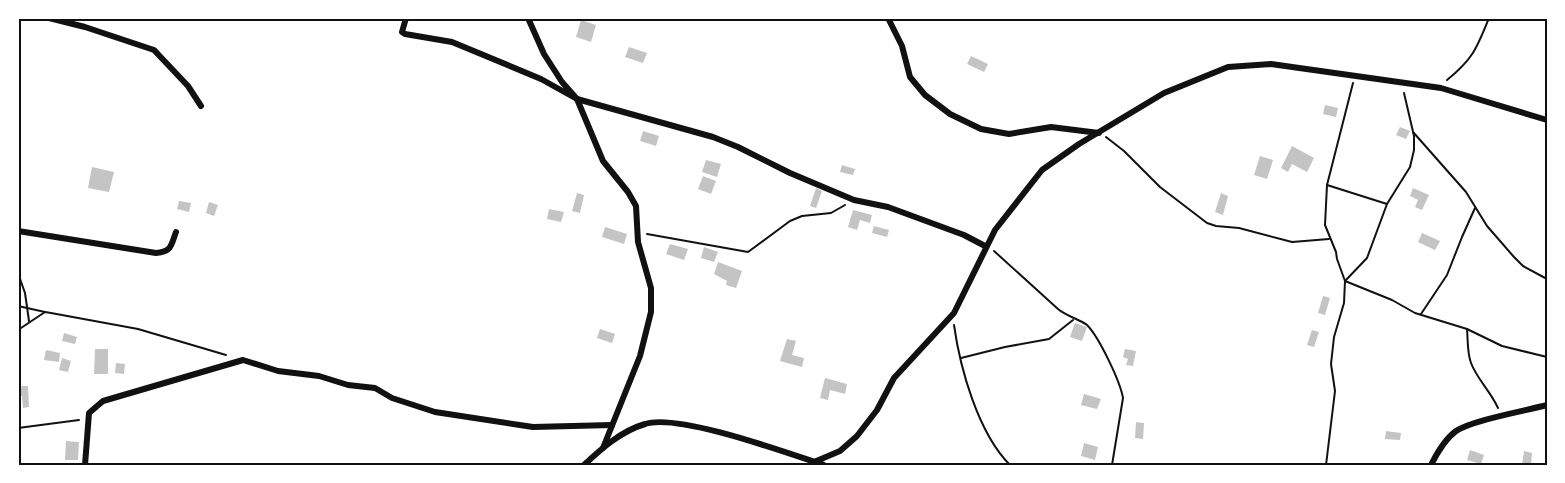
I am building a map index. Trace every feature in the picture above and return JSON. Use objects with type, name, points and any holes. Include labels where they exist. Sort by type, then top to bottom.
[{"type":"street","points":[[49,18],[99,31],[154,50],[188,86],[201,106]]},
{"type":"street","points":[[406,18],[401,28],[405,34],[452,42],[541,79],[577,99],[713,137],[854,200],[888,207],[964,235],[985,246]]},
{"type":"street","points":[[528,18],[544,54],[562,82],[577,99],[603,161],[628,192],[636,206],[644,267],[651,288],[651,312],[640,356],[603,448]]},
{"type":"street","points":[[888,18],[902,46],[910,77],[925,95],[950,114],[981,129],[1009,134],[1051,126],[1101,133]]},
{"type":"street","points":[[814,462],[840,451],[857,436],[877,410],[894,378],[954,313],[994,230],[1042,170],[1079,144],[1101,133],[1164,93],[1227,67],[1271,64],[1438,88],[1547,120]]},
{"type":"street","points":[[18,231],[156,253],[165,252],[171,248],[176,231]]},
{"type":"street","points":[[85,465],[89,413],[103,401],[243,360],[278,371],[319,376],[348,385],[375,388],[392,398],[435,412],[533,428],[612,425]]},
{"type":"street","points":[[1431,465],[1438,451],[1456,431],[1547,405]]},
{"type":"street","points":[[584,465],[622,435],[644,424],[666,421],[706,430],[824,465]]},
{"type":"path","points":[[1438,88],[1466,65],[1475,51],[1489,18]]},
{"type":"path","points":[[1326,465],[1335,391],[1331,364],[1334,337],[1344,303],[1344,281],[1325,225],[1327,185],[1354,77]]},
{"type":"path","points":[[1344,281],[1366,258],[1387,204],[1410,167],[1414,150],[1413,132],[1401,82]]},
{"type":"path","points":[[1413,132],[1466,192],[1487,226],[1523,266],[1547,279]]},
{"type":"path","points":[[1101,133],[1124,151],[1160,187],[1207,223],[1247,229],[1292,242],[1329,239]]},
{"type":"path","points":[[1327,185],[1387,204]]},
{"type":"path","points":[[638,233],[748,252],[790,221],[802,216],[831,213],[854,200]]},
{"type":"path","points":[[1421,315],[1447,275],[1475,208]]},
{"type":"path","points":[[985,246],[1011,265],[1058,309],[1086,325],[1108,359],[1121,387],[1123,398],[1112,465]]},
{"type":"path","points":[[18,273],[28,307],[29,321]]},
{"type":"path","points":[[1344,281],[1392,300],[1421,315],[1467,329],[1502,346],[1547,357]]},
{"type":"path","points":[[18,306],[138,329],[243,360]]},
{"type":"path","points":[[18,330],[45,312]]},
{"type":"path","points":[[954,313],[957,344],[981,420],[997,452],[1010,465]]},
{"type":"path","points":[[961,358],[1049,339],[1074,319]]},
{"type":"path","points":[[1467,329],[1468,355],[1472,366],[1493,397],[1502,417]]},
{"type":"path","points":[[18,428],[70,422],[89,413]]},
{"type":"building","points":[[581,20],[596,25],[591,42],[576,37]]},
{"type":"building","points":[[629,47],[647,53],[643,63],[625,57]]},
{"type":"building","points":[[971,56],[988,64],[984,72],[967,64]]},
{"type":"building","points":[[1325,105],[1338,108],[1336,117],[1323,114]]},
{"type":"building","points":[[1400,127],[1410,131],[1406,139],[1396,135]]},
{"type":"building","points":[[643,131],[659,136],[656,146],[640,141]]},
{"type":"building","points":[[1292,146],[1314,158],[1307,172],[1292,164],[1288,172],[1281,168]]},
{"type":"building","points":[[1260,156],[1273,160],[1267,179],[1254,175]]},
{"type":"building","points":[[706,160],[721,164],[717,177],[702,172]]},
{"type":"building","points":[[842,165],[855,169],[853,175],[840,172]]},
{"type":"building","points":[[92,167],[114,172],[109,192],[88,188]]},
{"type":"building","points":[[703,176],[716,181],[711,194],[698,189]]},
{"type":"building","points":[[816,188],[822,191],[816,208],[810,206]]},
{"type":"building","points":[[1413,188],[1429,195],[1422,210],[1415,207],[1418,200],[1410,196]]},
{"type":"building","points":[[577,193],[584,195],[580,213],[572,211]]},
{"type":"building","points":[[1221,193],[1228,196],[1223,215],[1215,212]]},
{"type":"building","points":[[179,201],[191,203],[189,212],[177,209]]},
{"type":"building","points":[[209,202],[218,205],[214,216],[206,213]]},
{"type":"building","points":[[549,209],[564,212],[561,222],[547,219]]},
{"type":"building","points":[[853,210],[872,215],[870,223],[860,220],[857,230],[848,227]]},
{"type":"building","points":[[874,226],[889,230],[887,237],[872,233]]},
{"type":"building","points":[[605,227],[627,234],[624,244],[602,237]]},
{"type":"building","points":[[1422,233],[1440,241],[1435,250],[1418,242]]},
{"type":"building","points":[[670,244],[688,249],[684,260],[666,254]]},
{"type":"building","points":[[704,247],[718,252],[714,262],[701,258]]},
{"type":"building","points":[[718,262],[742,271],[736,288],[726,285],[727,281],[714,274]]},
{"type":"building","points":[[1323,296],[1330,298],[1325,315],[1318,313]]},
{"type":"building","points":[[1075,323],[1087,327],[1082,341],[1070,337]]},
{"type":"building","points":[[600,329],[615,334],[612,343],[597,338]]},
{"type":"building","points":[[1312,330],[1319,332],[1314,347],[1307,345]]},
{"type":"building","points":[[64,333],[77,337],[75,344],[62,341]]},
{"type":"building","points":[[787,339],[796,341],[792,355],[804,358],[802,367],[780,361]]},
{"type":"building","points":[[95,349],[108,349],[108,374],[94,374]]},
{"type":"building","points":[[1125,349],[1136,351],[1133,366],[1126,365],[1128,359],[1123,357]]},
{"type":"building","points":[[46,350],[60,353],[59,362],[44,360]]},
{"type":"building","points":[[62,358],[71,361],[68,372],[59,370]]},
{"type":"building","points":[[116,363],[125,364],[124,374],[115,373]]},
{"type":"building","points":[[825,378],[847,384],[845,394],[830,390],[828,400],[820,398]]},
{"type":"building","points":[[21,386],[28,386],[29,407],[23,408],[22,396],[18,396],[18,388],[22,388]]},
{"type":"building","points":[[1084,394],[1101,399],[1097,409],[1081,405]]},
{"type":"building","points":[[1136,422],[1144,423],[1143,439],[1135,438]]},
{"type":"building","points":[[1386,431],[1401,433],[1400,440],[1385,439]]},
{"type":"building","points":[[66,441],[79,442],[78,460],[65,460]]},
{"type":"building","points":[[1084,443],[1098,447],[1095,460],[1081,456]]},
{"type":"building","points":[[1470,450],[1484,455],[1481,464],[1467,460]]},
{"type":"building","points":[[1524,451],[1532,453],[1531,465],[1522,465]]}]
